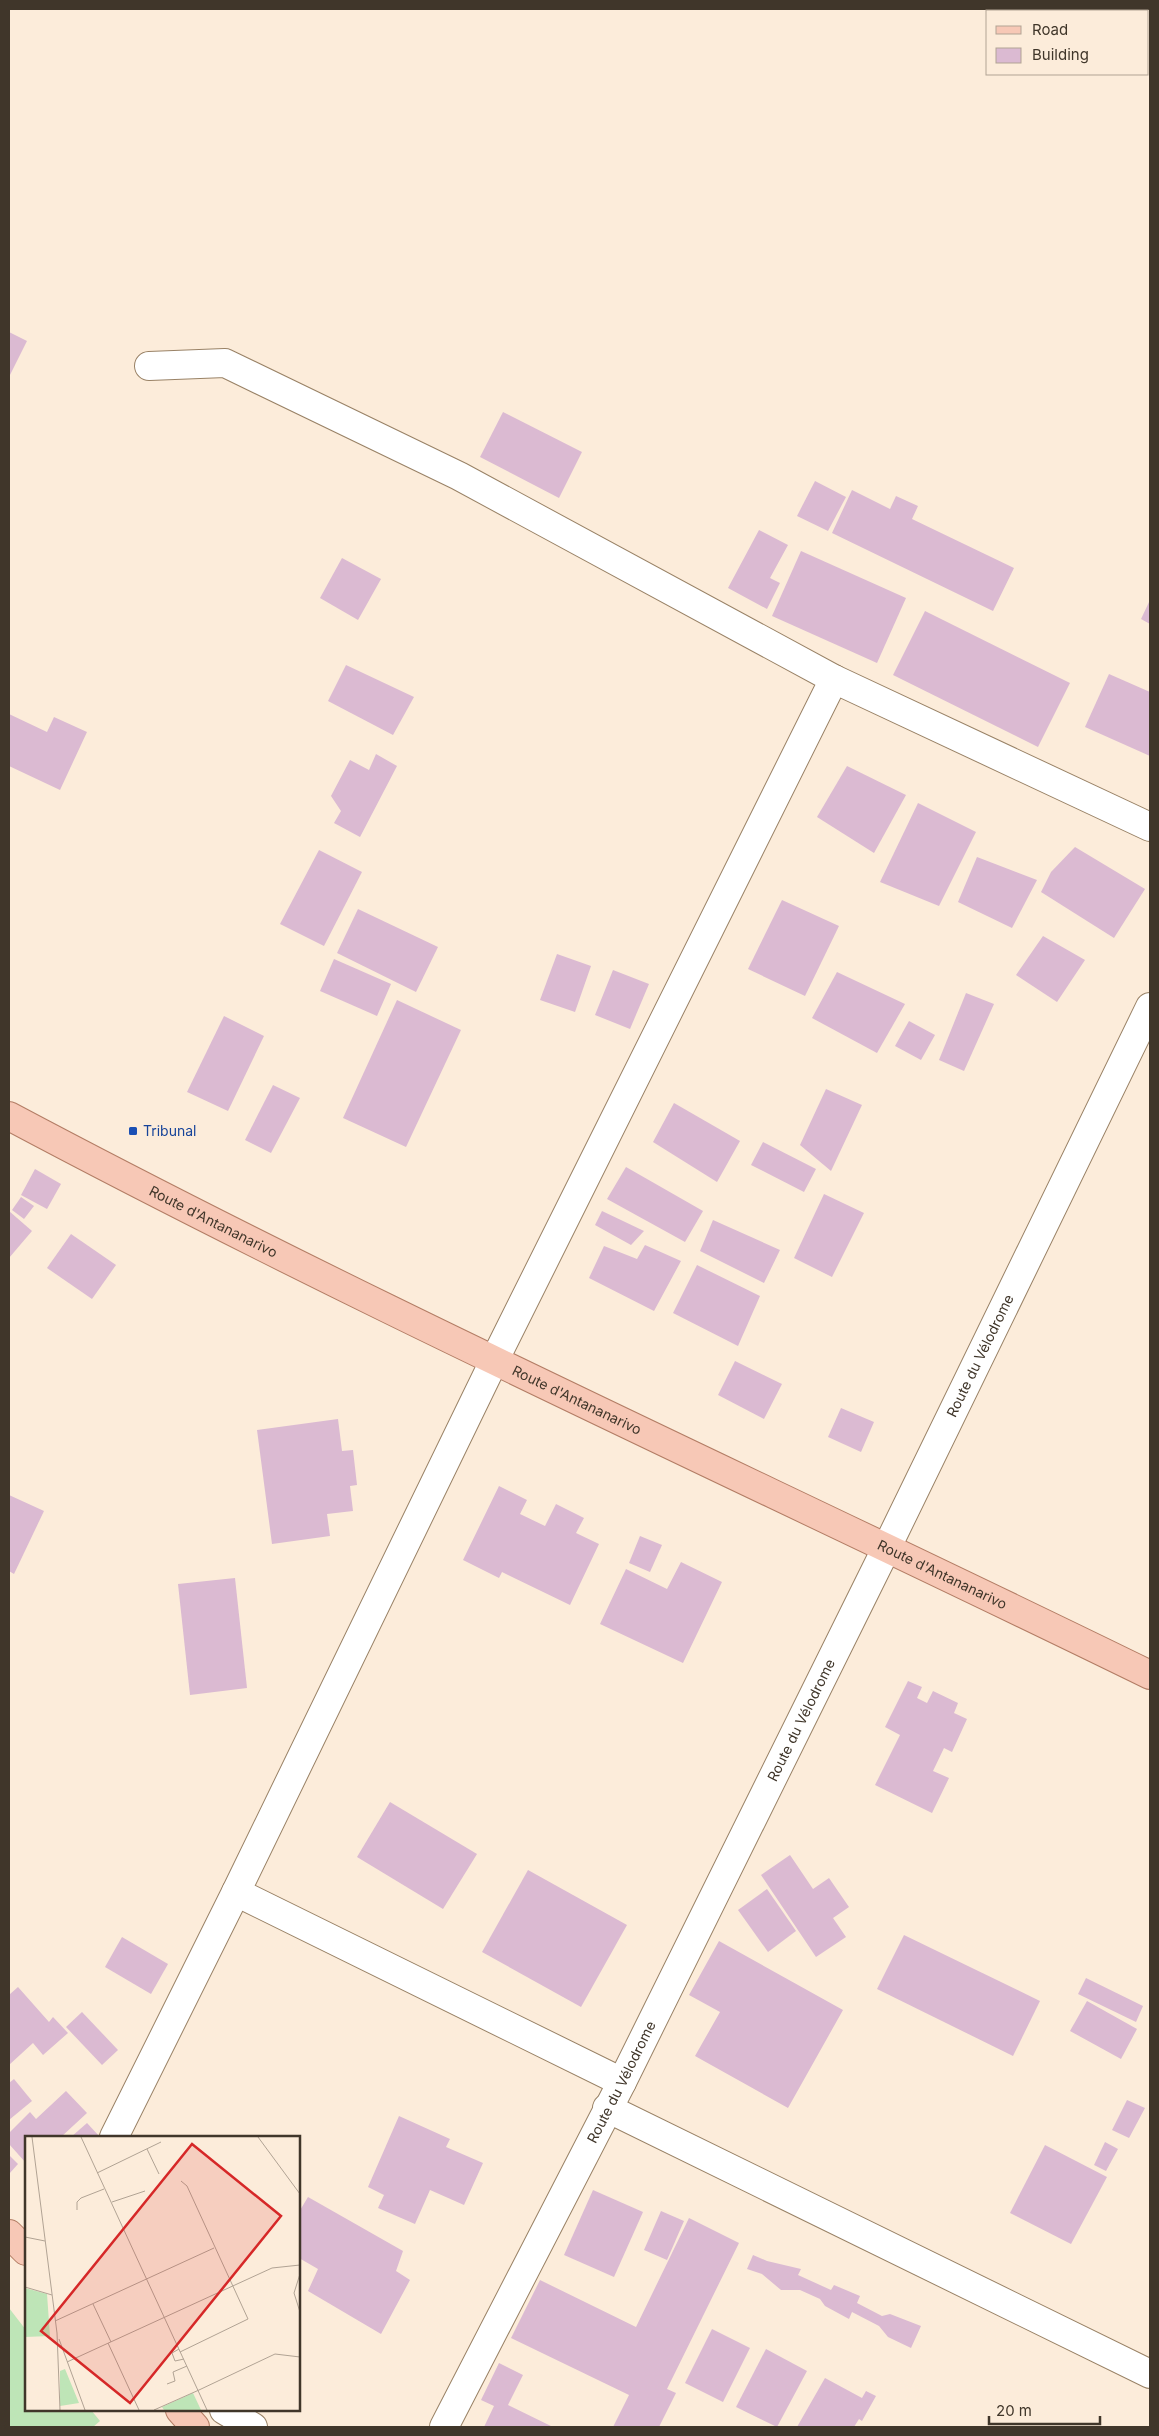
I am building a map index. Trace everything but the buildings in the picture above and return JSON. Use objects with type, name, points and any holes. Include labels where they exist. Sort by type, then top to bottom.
[{"type":"main road","name":"Route d'Antananarivo","points":[[9,1116],[109,1169],[494,1361],[887,1547],[1150,1675]]},
{"type":"main road","points":[[9,2234],[25,2250]]},
{"type":"main road","points":[[181,2411],[195,2427]]},
{"type":"street","points":[[149,366],[226,363],[459,476],[834,679],[1150,827]]},
{"type":"street","points":[[114,2136],[236,1892],[494,1361],[834,679]]},
{"type":"street","name":"Route du Vélodrome","points":[[444,2427],[622,2082],[887,1547],[1150,1007]]},
{"type":"street","points":[[236,1892],[622,2082]]},
{"type":"street","points":[[607,2108],[1150,2374]]},
{"type":"street","points":[[226,2411],[253,2427]]},
{"type":"green space","points":[[9,2308],[25,2329],[25,2411],[92,2411],[100,2421],[93,2427],[9,2427]]},
{"type":"place","name":"Tribunal","points":[[133,1131]]}]
